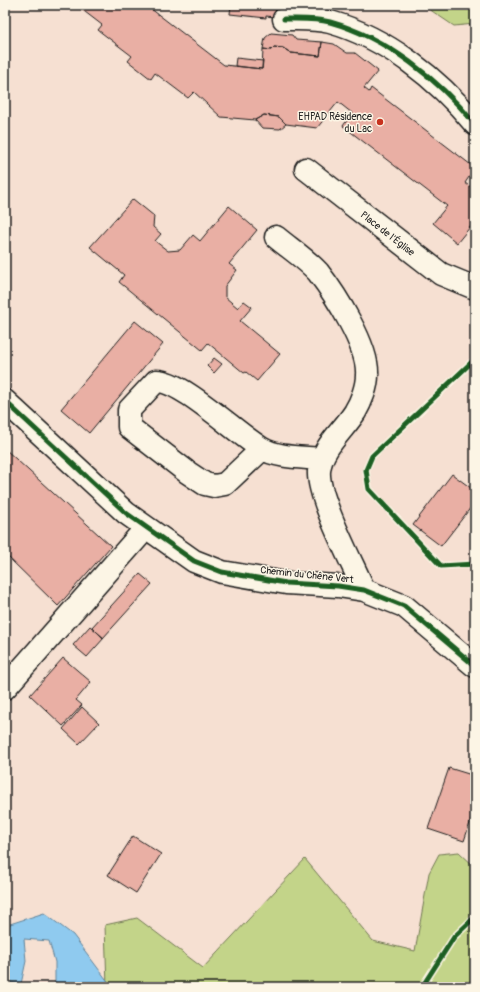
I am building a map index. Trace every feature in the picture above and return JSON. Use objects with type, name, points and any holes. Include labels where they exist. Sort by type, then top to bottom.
[{"type":"street","points":[[284,19],[308,19],[329,22],[349,29],[393,52],[428,75],[475,124]]},
{"type":"street","name":"Place de l'Église","points":[[306,169],[441,274],[475,288]]},
{"type":"street","points":[[276,237],[317,272],[343,309],[364,354],[367,374],[363,394],[355,412],[321,458],[319,473],[322,492],[364,590]]},
{"type":"street","points":[[262,449],[225,484],[214,486],[205,484],[187,472],[130,427],[129,410],[156,382],[163,381],[179,389],[262,449],[281,455],[321,458]]},
{"type":"street","name":"Chemin du Chêne Vert","points":[[5,401],[126,513],[194,560],[222,572],[286,583],[338,586],[364,590],[404,606],[475,666]]},
{"type":"street","points":[[5,688],[146,528]]},
{"type":"path","points":[[475,359],[372,456],[366,470],[369,488],[440,566],[475,564]]},
{"type":"green space","points":[[423,5],[475,5],[475,24],[454,26]]},
{"type":"green space","points":[[459,852],[475,867],[475,981],[471,987],[107,987],[105,925],[137,918],[203,968],[305,859],[373,941],[415,951],[429,873],[439,854]]},
{"type":"water","points":[[44,913],[73,935],[112,987],[50,987],[55,983],[55,962],[49,941],[24,939],[26,961],[21,984],[5,981],[5,929],[10,924]]},
{"type":"building","name":"EHPAD Résidence du Lac","points":[[76,5],[146,5],[224,65],[262,69],[263,49],[271,50],[274,47],[283,48],[291,53],[320,56],[322,42],[334,44],[347,53],[355,53],[378,71],[364,88],[369,92],[371,88],[475,168],[465,183],[475,190],[475,221],[457,243],[433,223],[447,206],[343,126],[352,113],[338,102],[317,128],[286,124],[279,117],[264,115],[255,120],[221,117],[194,92],[188,98],[155,73],[151,79],[128,61],[132,56],[98,30],[102,25]]},
{"type":"building","points":[[231,5],[276,5],[275,17],[266,16],[266,18],[230,14]]},
{"type":"building","points":[[271,33],[292,35],[296,40],[322,42],[320,56],[291,53],[283,48],[274,47],[271,50],[263,49],[265,38]]},
{"type":"building","points":[[236,58],[263,61],[262,69],[235,66]]},
{"type":"building","points":[[264,115],[279,117],[286,124],[280,129],[262,128],[255,120]]},
{"type":"building","points":[[133,199],[154,216],[153,227],[161,234],[155,241],[168,251],[180,250],[193,235],[200,241],[229,206],[257,230],[229,264],[237,270],[225,286],[225,297],[238,308],[244,301],[252,307],[240,321],[280,354],[257,381],[246,372],[244,373],[208,343],[202,350],[119,282],[124,275],[90,247]]},
{"type":"building","points":[[135,321],[163,344],[89,433],[61,409]]},
{"type":"building","points":[[214,358],[222,364],[214,373],[207,366]]},
{"type":"building","points":[[5,449],[111,546],[58,606],[5,554]]},
{"type":"building","points":[[452,474],[475,491],[475,502],[441,546],[413,525]]},
{"type":"building","points":[[140,574],[152,584],[103,638],[92,627]]},
{"type":"building","points":[[90,626],[104,638],[87,657],[73,645]]},
{"type":"building","points":[[63,658],[91,682],[76,700],[82,705],[63,726],[30,695]]},
{"type":"building","points":[[82,707],[99,723],[79,744],[63,729]]},
{"type":"building","points":[[449,768],[475,776],[475,808],[464,841],[428,829]]},
{"type":"building","points":[[133,836],[161,854],[136,893],[108,875]]},
{"type":"cycle path","points":[[284,19],[307,19],[330,22],[372,38],[391,49],[428,76],[445,91],[475,124]]},
{"type":"cycle path","points":[[475,359],[372,456],[366,470],[369,489],[441,566],[475,564]]},
{"type":"cycle path","points":[[5,401],[126,513],[194,561],[222,572],[286,583],[338,586],[364,590],[404,606],[475,666]]},
{"type":"cycle path","points":[[422,987],[454,937],[475,917]]},
{"type":"place","name":"EHPAD Résidence du Lac","points":[[380,122]]}]
